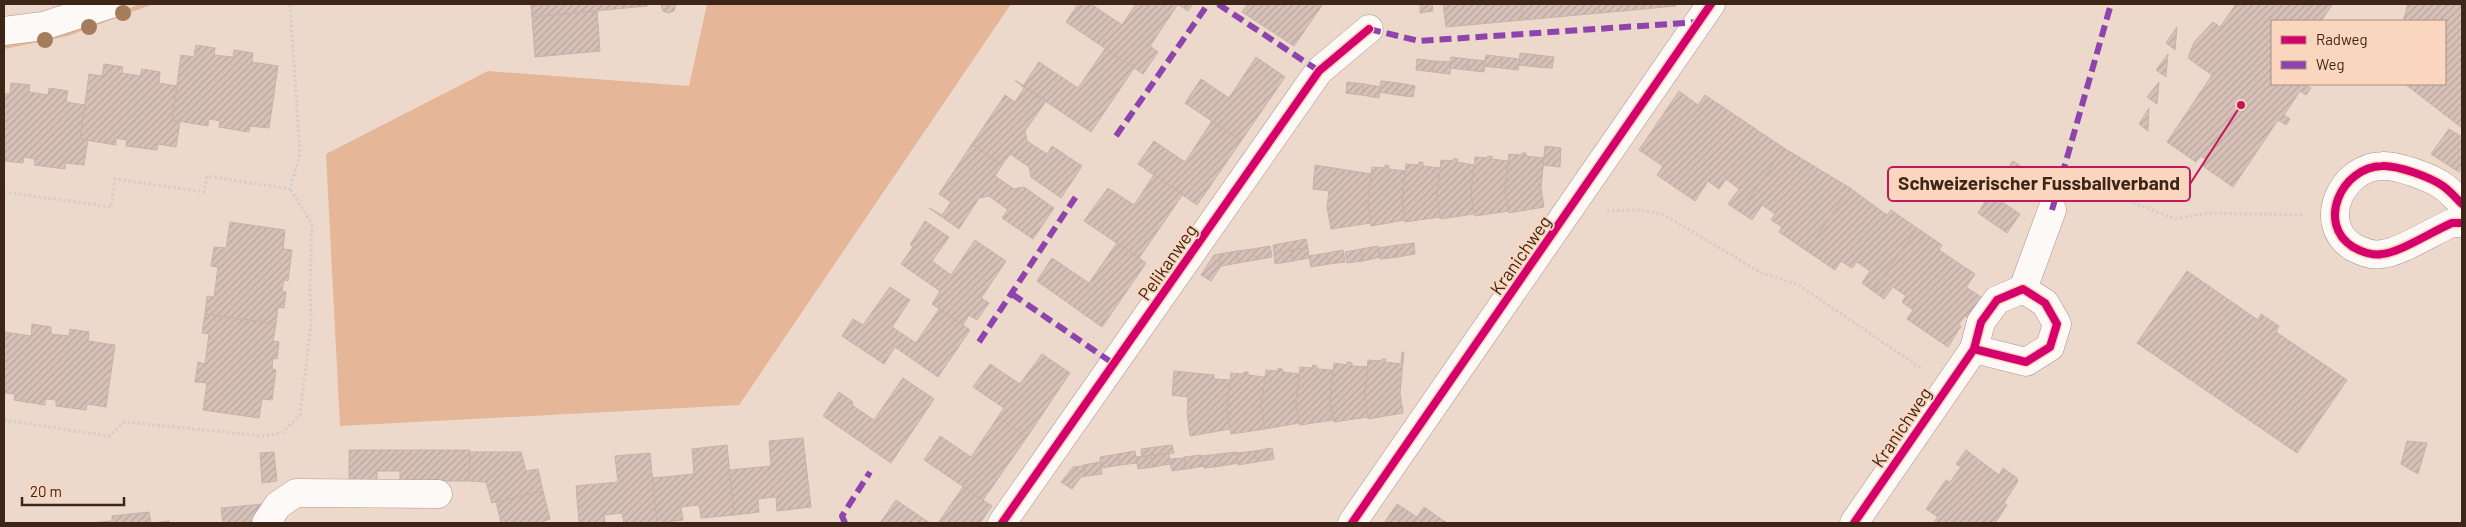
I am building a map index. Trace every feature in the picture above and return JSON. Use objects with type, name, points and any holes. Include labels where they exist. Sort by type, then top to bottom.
[{"type":"street","points":[[4,31],[43,26],[110,4]]},
{"type":"street","name":"Kranichweg","points":[[1352,523],[1711,4]]},
{"type":"street","name":"Pelikanweg","points":[[1002,523],[1319,71],[1369,29]]},
{"type":"street","points":[[2462,204],[2442,186],[2409,171],[2382,166],[2359,172],[2341,190],[2333,214],[2336,228],[2344,241],[2368,254],[2383,254],[2445,226],[2462,223]]},
{"type":"street","points":[[1974,349],[2026,362],[2050,347],[2057,324],[2045,303],[2023,289],[2052,210]]},
{"type":"street","name":"Kranichweg","points":[[1854,523],[1974,349],[1981,322],[1997,300],[2023,289]]},
{"type":"street","points":[[266,523],[278,505],[296,492],[438,494]]},
{"type":"path","points":[[4,420],[109,436],[125,422],[265,436],[284,432],[300,414],[311,325],[312,224],[290,189],[300,154],[290,4]]},
{"type":"path","points":[[4,192],[111,207],[115,179],[204,192],[207,176],[290,189]]},
{"type":"path","points":[[2052,210],[2109,193],[2175,219],[2208,213],[2333,214]]},
{"type":"path","points":[[1571,208],[1602,212],[1640,210],[1664,216],[1760,272],[1799,285],[1947,386]]},
{"type":"shaded area","points":[[140,4],[153,4],[68,36],[4,49],[4,44],[88,25]]},
{"type":"shaded area","points":[[707,4],[1011,4],[739,405],[340,426],[326,154],[488,71],[689,86]]},
{"type":"building","points":[[531,4],[647,4],[647,6],[532,17]]},
{"type":"building","points":[[676,4],[674,11],[668,13],[663,11],[661,5]]},
{"type":"building","points":[[1078,4],[1091,4],[1122,25],[1136,4],[1178,4],[1150,46],[1158,52],[1143,74],[1066,22]]},
{"type":"building","points":[[1177,4],[1193,4],[1188,11]]},
{"type":"building","points":[[1248,4],[1276,4],[1279,6],[1280,4],[1323,4],[1294,46],[1242,12]]},
{"type":"building","points":[[1420,4],[1432,4],[1433,11],[1420,13]]},
{"type":"building","points":[[1443,4],[1521,4],[1523,20],[1446,27]]},
{"type":"building","points":[[1521,4],[1599,4],[1600,13],[1523,20]]},
{"type":"building","points":[[1599,4],[1676,4],[1676,6],[1600,13]]},
{"type":"building","points":[[2236,4],[2332,5],[2322,20],[2271,20],[2271,85],[2306,85],[2311,88],[2306,95],[2300,91],[2284,115],[2290,119],[2286,125],[2278,120],[2233,187],[2203,166],[2207,160],[2201,156],[2196,162],[2167,142],[2212,75],[2188,58],[2194,42],[2213,22],[2220,27]]},
{"type":"building","points":[[2408,4],[2462,4],[2462,128],[2406,85],[2446,85],[2446,20],[2403,20]]},
{"type":"building","points":[[597,11],[600,51],[535,57],[532,17]]},
{"type":"building","points":[[2177,27],[2175,50],[2166,43]]},
{"type":"building","points":[[196,45],[215,48],[214,55],[233,57],[234,50],[253,53],[252,62],[278,66],[269,128],[250,126],[249,132],[219,127],[220,121],[209,119],[208,126],[172,120],[181,55],[194,57]]},
{"type":"building","points":[[1105,49],[1134,68],[1091,132],[1023,86],[1039,62],[1078,88]]},
{"type":"building","points":[[1520,53],[1537,55],[1536,67],[1519,65]]},
{"type":"building","points":[[2168,54],[2166,77],[2156,70]]},
{"type":"building","points":[[1486,55],[1503,57],[1501,68],[1484,66]]},
{"type":"building","points":[[1537,55],[1554,57],[1552,68],[1536,67]]},
{"type":"building","points":[[1256,57],[1285,77],[1241,141],[1185,103],[1201,79],[1229,98]]},
{"type":"building","points":[[1451,57],[1468,59],[1467,70],[1450,68]]},
{"type":"building","points":[[1503,57],[1520,59],[1518,70],[1501,68]]},
{"type":"building","points":[[1417,59],[1434,61],[1433,72],[1416,70]]},
{"type":"building","points":[[1468,59],[1485,61],[1484,72],[1467,70]]},
{"type":"building","points":[[1434,61],[1451,62],[1450,74],[1433,72]]},
{"type":"building","points":[[104,64],[123,67],[122,73],[140,76],[142,69],[160,72],[159,83],[177,86],[172,120],[180,122],[176,147],[158,144],[157,150],[126,146],[127,140],[116,138],[116,145],[80,139],[89,74],[102,76]]},
{"type":"building","points":[[1015,80],[1046,101],[1025,131],[1027,141],[1047,154],[1052,146],[1082,166],[1061,198],[1031,177],[1029,167],[1010,154],[1002,165],[972,144],[1005,95],[1015,102],[1024,88]]},
{"type":"building","points":[[1381,81],[1398,83],[1397,95],[1379,92]]},
{"type":"building","points":[[1347,82],[1364,84],[1362,95],[1346,93]]},
{"type":"building","points":[[2159,82],[2157,104],[2147,97]]},
{"type":"building","points":[[11,83],[30,85],[29,92],[48,95],[49,88],[68,91],[66,102],[85,105],[80,139],[88,140],[84,165],[65,163],[65,169],[34,165],[35,159],[24,157],[23,163],[4,161],[4,94],[10,94]]},
{"type":"building","points":[[1398,83],[1415,86],[1413,97],[1397,95]]},
{"type":"building","points":[[1364,84],[1381,87],[1379,98],[1362,95]]},
{"type":"building","points":[[1679,91],[1698,105],[1705,95],[1784,148],[1740,212],[1728,204],[1739,189],[1726,179],[1719,189],[1708,181],[1695,201],[1657,175],[1663,166],[1639,150]]},
{"type":"building","points":[[2149,108],[2148,131],[2139,124]]},
{"type":"building","points":[[1212,121],[1241,141],[1197,205],[1138,164],[1154,141],[1185,162]]},
{"type":"building","points":[[2449,129],[2462,137],[2462,167],[2459,172],[2431,154]]},
{"type":"building","points":[[972,144],[1002,165],[995,176],[1014,189],[1024,187],[1054,208],[1033,239],[1002,218],[1008,210],[989,196],[979,198],[959,229],[929,208],[942,215],[951,202],[939,194]]},
{"type":"building","points":[[1545,146],[1561,148],[1560,167],[1543,165]]},
{"type":"building","points":[[1784,148],[1850,188],[1807,251],[1779,232],[1782,227],[1771,220],[1775,214],[1762,205],[1752,220],[1740,212]]},
{"type":"building","points":[[1522,153],[1526,153],[1526,156],[1544,158],[1541,187],[1544,207],[1509,213],[1505,190],[1509,154],[1522,155]]},
{"type":"building","points":[[1492,156],[1492,159],[1508,161],[1505,190],[1509,211],[1475,216],[1471,193],[1475,157],[1487,158]]},
{"type":"building","points":[[1453,159],[1458,159],[1457,162],[1474,165],[1471,193],[1474,214],[1440,219],[1437,197],[1441,160],[1453,161]]},
{"type":"building","points":[[2013,161],[2021,166],[1998,199],[1990,194]]},
{"type":"building","points":[[1419,162],[1423,162],[1423,166],[1440,168],[1437,197],[1440,217],[1405,222],[1402,200],[1406,164],[1419,165]]},
{"type":"building","points":[[1315,165],[1371,174],[1368,203],[1371,223],[1331,229],[1327,207],[1329,191],[1313,189]]},
{"type":"building","points":[[1385,165],[1389,166],[1389,169],[1405,171],[1402,200],[1405,220],[1371,226],[1368,203],[1372,167],[1385,168]]},
{"type":"building","points":[[1154,175],[1183,194],[1139,258],[1084,221],[1108,188],[1134,205]]},
{"type":"building","points":[[1850,188],[1887,215],[1891,210],[1917,228],[1873,291],[1862,283],[1870,271],[1857,262],[1852,268],[1841,261],[1835,270],[1807,251]]},
{"type":"building","points":[[1990,194],[2020,214],[2007,233],[1978,213]]},
{"type":"building","points":[[925,221],[949,237],[932,261],[951,275],[975,240],[1006,261],[981,298],[989,303],[977,320],[969,315],[963,325],[932,304],[940,291],[901,264],[913,247],[910,245]]},
{"type":"building","points":[[230,222],[285,230],[283,249],[292,250],[288,281],[284,280],[282,291],[286,292],[284,308],[278,307],[276,324],[205,314],[207,296],[214,297],[218,267],[211,266],[214,247],[226,248]]},
{"type":"building","points":[[1917,228],[1942,245],[1939,250],[1975,274],[1966,287],[1981,297],[1967,317],[1965,316],[1958,325],[1961,326],[1948,347],[1907,319],[1913,310],[1902,302],[1906,296],[1893,287],[1884,299],[1873,291]]},
{"type":"building","points":[[1306,239],[1308,248],[1274,253],[1273,245]]},
{"type":"building","points":[[1117,243],[1146,263],[1102,327],[1037,281],[1052,258],[1089,283]]},
{"type":"building","points":[[1414,243],[1415,254],[1398,257],[1397,245]]},
{"type":"building","points":[[1397,245],[1398,257],[1380,259],[1378,248]]},
{"type":"building","points":[[1270,246],[1272,257],[1255,260],[1253,249]]},
{"type":"building","points":[[1378,246],[1380,257],[1363,261],[1361,249]]},
{"type":"building","points":[[1308,248],[1309,258],[1293,261],[1291,250]]},
{"type":"building","points":[[1253,249],[1255,260],[1238,263],[1236,251]]},
{"type":"building","points":[[1361,249],[1363,261],[1347,263],[1345,252]]},
{"type":"building","points":[[1291,250],[1293,261],[1275,264],[1274,253]]},
{"type":"building","points":[[1343,250],[1345,262],[1329,264],[1327,253]]},
{"type":"building","points":[[1236,251],[1238,263],[1221,266],[1219,254]]},
{"type":"building","points":[[1327,253],[1329,264],[1311,267],[1309,256]]},
{"type":"building","points":[[1219,254],[1221,266],[1211,281],[1201,275],[1214,255]]},
{"type":"building","points":[[2187,271],[2258,320],[2261,314],[2279,326],[2276,332],[2347,380],[2297,453],[2137,343]]},
{"type":"building","points":[[890,287],[910,300],[892,327],[916,343],[939,309],[970,330],[938,377],[895,347],[884,364],[842,336],[853,319],[863,325]]},
{"type":"building","points":[[205,314],[276,324],[273,341],[279,342],[277,359],[273,358],[272,369],[276,370],[272,400],[262,399],[259,418],[203,410],[207,383],[195,382],[198,362],[205,364],[209,334],[202,333]]},
{"type":"building","points":[[32,324],[51,327],[51,334],[69,336],[70,329],[89,332],[88,341],[115,345],[106,407],[87,404],[86,410],[56,406],[56,400],[45,399],[45,405],[14,400],[15,394],[4,393],[4,332],[31,336]]},
{"type":"building","points":[[1402,352],[1404,352],[1400,393],[1403,413],[1368,419],[1365,396],[1368,360],[1381,361],[1386,359],[1385,362],[1401,364]]},
{"type":"building","points":[[1042,354],[1070,373],[1027,437],[998,417],[1004,408],[973,387],[990,364],[1020,384]]},
{"type":"building","points":[[1347,362],[1352,363],[1352,366],[1368,367],[1365,396],[1368,417],[1334,422],[1330,400],[1334,363],[1347,365]]},
{"type":"building","points":[[1313,365],[1317,366],[1317,369],[1333,370],[1330,400],[1333,420],[1300,425],[1296,403],[1300,367],[1312,368]]},
{"type":"building","points":[[1278,368],[1282,369],[1283,372],[1299,374],[1296,403],[1299,423],[1265,429],[1261,406],[1266,370],[1278,371]]},
{"type":"building","points":[[1174,371],[1214,375],[1214,379],[1230,380],[1227,409],[1230,429],[1190,436],[1187,413],[1188,397],[1172,395]]},
{"type":"building","points":[[1248,372],[1248,375],[1265,377],[1261,406],[1265,429],[1231,434],[1227,409],[1231,373],[1243,374]]},
{"type":"building","points":[[903,378],[934,399],[891,463],[823,416],[839,392],[853,402],[852,405],[874,420]]},
{"type":"building","points":[[998,417],[1027,437],[983,500],[924,460],[940,436],[971,457]]},
{"type":"building","points":[[803,438],[811,507],[777,511],[776,497],[758,499],[759,512],[734,515],[729,470],[771,466],[769,441]]},
{"type":"building","points":[[2407,441],[2427,443],[2418,474],[2401,464]]},
{"type":"building","points":[[727,445],[734,515],[701,518],[699,505],[681,507],[683,520],[657,523],[653,478],[694,474],[692,449]]},
{"type":"building","points":[[1172,445],[1174,453],[1142,457],[1141,449]]},
{"type":"building","points":[[1272,448],[1274,459],[1256,462],[1255,451]]},
{"type":"building","points":[[349,450],[470,450],[469,481],[400,481],[400,471],[377,471],[377,481],[349,481]]},
{"type":"building","points":[[1966,450],[1999,475],[2003,468],[2017,478],[2018,481],[2004,503],[2007,505],[1995,523],[1933,523],[1938,517],[1926,509],[1946,480],[1950,482],[1961,467],[1956,464]]},
{"type":"building","points":[[1135,451],[1137,463],[1120,465],[1118,454]]},
{"type":"building","points":[[1255,451],[1256,462],[1238,465],[1236,453]]},
{"type":"building","points":[[274,452],[277,481],[262,483],[260,453]]},
{"type":"building","points":[[470,452],[521,452],[526,471],[538,469],[543,491],[492,503],[486,482],[469,481]]},
{"type":"building","points":[[1236,452],[1238,463],[1221,466],[1219,454]]},
{"type":"building","points":[[650,453],[657,523],[624,523],[622,513],[604,515],[605,523],[579,523],[576,486],[618,482],[615,456]]},
{"type":"building","points":[[1169,453],[1170,464],[1153,467],[1151,455]]},
{"type":"building","points":[[1118,454],[1120,465],[1101,468],[1100,457]]},
{"type":"building","points":[[1219,454],[1221,466],[1204,468],[1202,456]]},
{"type":"building","points":[[1151,455],[1153,467],[1138,469],[1136,457]]},
{"type":"building","points":[[1201,455],[1204,466],[1186,469],[1184,457]]},
{"type":"building","points":[[1185,458],[1186,469],[1172,471],[1169,459]]},
{"type":"building","points":[[1100,462],[1102,474],[1085,476],[1083,465]]},
{"type":"building","points":[[1084,466],[1085,476],[1081,477],[1072,489],[1061,482],[1073,467]]},
{"type":"building","points":[[963,487],[992,506],[980,523],[938,523]]},
{"type":"building","points":[[543,491],[550,519],[544,521],[544,523],[501,523],[496,502]]},
{"type":"building","points":[[896,500],[930,523],[880,523]]},
{"type":"building","points":[[263,504],[265,523],[223,523],[221,508]]},
{"type":"building","points":[[1397,504],[1417,517],[1424,507],[1447,523],[1384,523]]},
{"type":"building","points":[[149,512],[151,523],[88,523],[112,521],[112,516]]},
{"type":"building","points":[[169,521],[169,523],[151,523]]},
{"type":"marked path","points":[[1116,136],[1208,4]]},
{"type":"marked path","points":[[1218,4],[1319,71]]},
{"type":"marked path","points":[[2052,210],[2111,4]]},
{"type":"marked path","points":[[1369,29],[1419,41],[1699,22]]},
{"type":"marked path","points":[[979,342],[1077,195]]},
{"type":"marked path","points":[[1012,294],[1114,364]]},
{"type":"marked path","points":[[845,523],[842,516],[870,472]]},
{"type":"cycle path","points":[[1352,523],[1711,4]]},
{"type":"cycle path","points":[[1002,523],[1319,71],[1369,29]]},
{"type":"cycle path","points":[[2462,204],[2446,188],[2430,179],[2413,172],[2382,166],[2367,169],[2355,176],[2345,186],[2338,198],[2335,212],[2336,225],[2342,237],[2353,247],[2363,252],[2375,254],[2389,253],[2452,223],[2462,223]]},
{"type":"cycle path","points":[[1854,523],[1974,349],[1981,322],[1997,300],[2023,289],[2045,303],[2057,324],[2050,347],[2026,362],[1974,349]]},
{"type":"place","name":"Schweizerischer Fussballverband","points":[[2241,105]]}]
